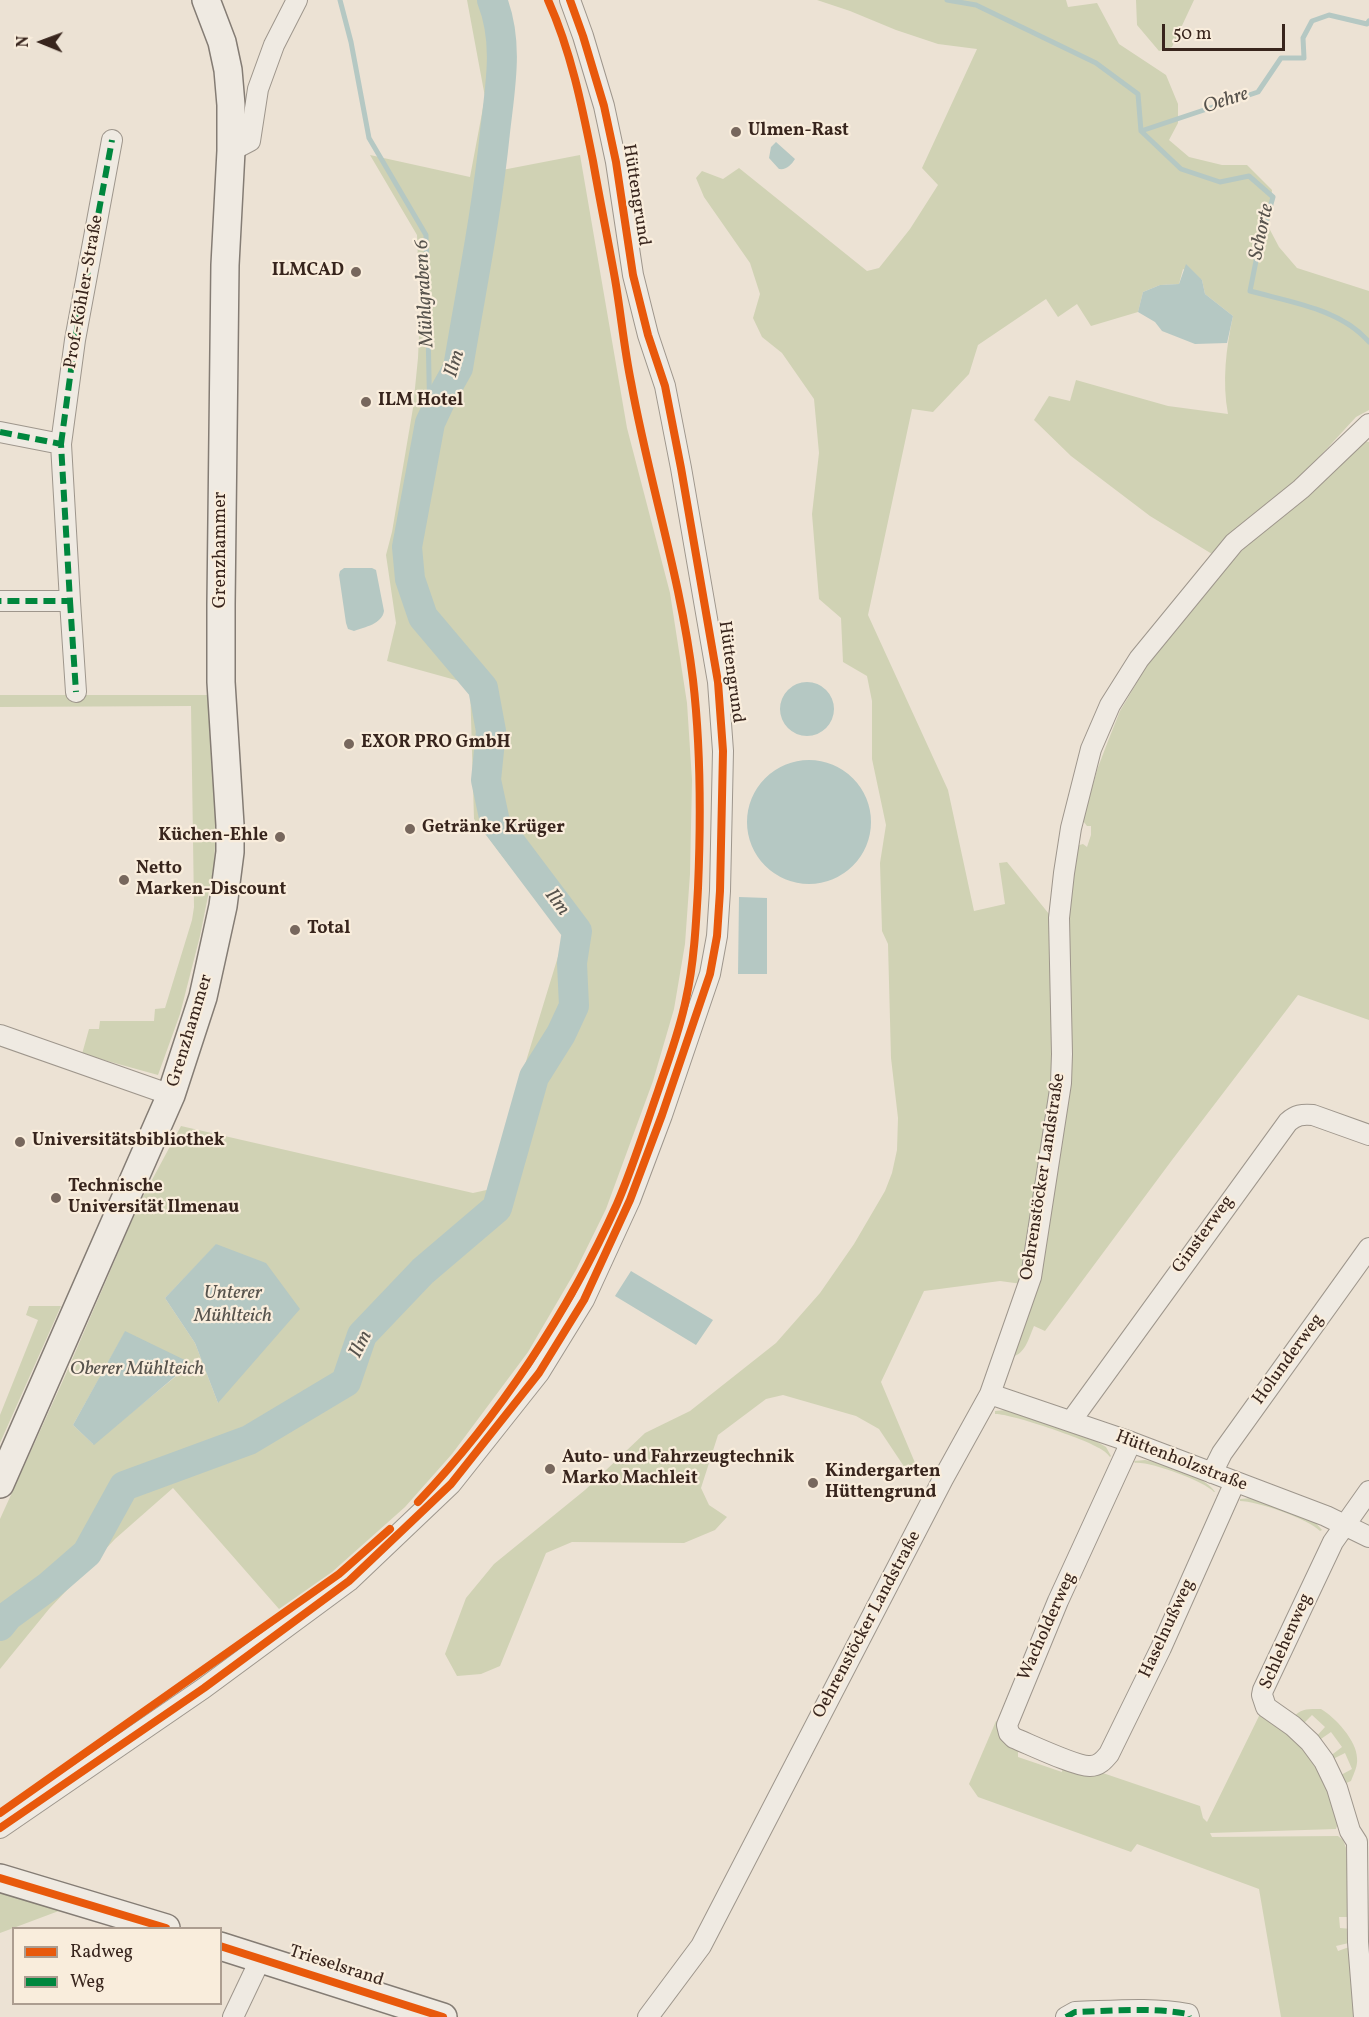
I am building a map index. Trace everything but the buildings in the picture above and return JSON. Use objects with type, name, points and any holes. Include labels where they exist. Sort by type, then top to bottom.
[{"type":"main road","name":"Grenzhammer","points":[[0,1484],[171,1095],[206,985],[223,906],[230,852],[221,682],[221,604],[225,265],[231,151],[228,70],[222,42],[206,0]]},
{"type":"main road","points":[[0,1878],[159,1927]]},
{"type":"main road","name":"Trieselsrand","points":[[222,1947],[443,2017]]},
{"type":"street","points":[[231,151],[250,141],[258,89],[274,45],[297,0]]},
{"type":"street","name":"Hüttengrund","points":[[0,1827],[204,1688],[349,1581],[451,1484],[539,1373],[584,1300],[630,1200],[662,1115],[710,974],[717,936],[720,891],[723,751],[718,682],[665,386],[648,335],[633,275],[616,162],[604,106],[584,36],[570,0]]},
{"type":"street","name":"Prof.-Köhler-Straße","points":[[76,692],[61,444],[75,339],[112,140]]},
{"type":"street","name":"Oehrenstöcker Landstraße","points":[[648,2017],[700,1946],[943,1479],[990,1394],[1031,1277],[1061,1083],[1059,918],[1071,828],[1091,749],[1110,705],[1139,659],[1234,543],[1301,489],[1369,424]]},
{"type":"street","points":[[0,432],[61,444]]},
{"type":"street","points":[[0,601],[70,601]]},
{"type":"street","points":[[0,1035],[171,1095]]},
{"type":"street","name":"Ginsterweg","points":[[1071,1421],[1287,1122],[1294,1116],[1313,1115],[1369,1135]]},
{"type":"street","name":"Holunderweg","points":[[1212,1473],[1222,1454],[1369,1248]]},
{"type":"street","name":"Hüttenholzstraße","points":[[990,1394],[1131,1442],[1344,1524],[1369,1537]]},
{"type":"street","name":"Wacholderweg","points":[[1090,1767],[1014,1738],[1007,1725],[1058,1601],[1131,1442]]},
{"type":"street","name":"Haselnußweg","points":[[1090,1767],[1100,1764],[1109,1754],[1161,1648],[1235,1482]]},
{"type":"street","name":"Schlehenweg","points":[[1363,1842],[1350,1831],[1337,1788],[1324,1761],[1310,1742],[1293,1726],[1266,1707],[1262,1695],[1324,1561],[1344,1524],[1369,1491]]},
{"type":"street","points":[[1363,1842],[1358,1942],[1364,2017]]},
{"type":"street","points":[[233,2017],[261,1958]]},
{"type":"street","points":[[1066,2017],[1075,2012],[1136,2010],[1173,2011],[1188,2014],[1189,2017]]},
{"type":"green space","points":[[467,0],[497,0],[509,37],[509,80],[497,171],[580,155],[627,428],[670,593],[687,703],[692,780],[690,874],[685,944],[674,1009],[653,1081],[606,1209],[576,1270],[528,1352],[452,1454],[405,1507],[332,1572],[279,1609],[173,1488],[115,1539],[49,1609],[0,1669],[0,1519],[139,1204],[181,1126],[473,1193],[491,1189],[527,1058],[564,937],[474,819],[470,684],[387,661],[396,623],[386,555],[413,408],[420,314],[417,235],[370,155],[470,177],[485,97]],"holes":[[[217,1244],[218,1403],[195,1343],[165,1298]],[[125,1332],[191,1364],[93,1444],[73,1425]]]},
{"type":"green space","points":[[817,0],[1066,0],[1068,7],[1097,3],[1119,44],[1166,75],[1178,104],[1178,123],[1169,140],[1189,157],[1222,165],[1247,165],[1272,190],[1269,228],[1279,247],[1297,268],[1369,291],[1369,410],[1356,417],[1298,480],[1212,554],[1150,516],[1071,456],[1034,420],[1049,396],[1070,401],[1076,380],[1168,406],[1228,414],[1225,390],[1226,365],[1233,316],[1205,294],[1202,280],[1183,269],[1179,284],[1160,285],[1143,292],[1138,312],[1091,326],[1077,304],[1058,317],[1046,299],[978,345],[969,374],[933,412],[912,409],[868,615],[948,790],[974,911],[1005,904],[999,863],[1007,862],[1049,914],[1052,928],[1053,1052],[1048,1104],[1023,1258],[1022,1284],[1000,1281],[924,1291],[881,1382],[921,1477],[909,1474],[879,1429],[856,1416],[783,1395],[766,1399],[718,1435],[701,1488],[709,1505],[727,1517],[715,1530],[684,1543],[572,1542],[546,1553],[500,1666],[481,1674],[457,1676],[445,1654],[466,1598],[494,1564],[585,1490],[645,1433],[690,1411],[776,1343],[820,1293],[854,1244],[885,1191],[897,1150],[898,1118],[891,1058],[888,944],[882,931],[880,863],[886,825],[872,759],[872,701],[867,676],[843,662],[841,618],[819,599],[812,514],[819,453],[814,399],[782,353],[762,337],[753,318],[760,294],[750,263],[704,197],[696,178],[702,171],[723,179],[739,168],[867,271],[879,268],[910,229],[938,185],[922,168],[977,49],[938,44]]},
{"type":"green space","points":[[1136,0],[1194,0],[1172,47],[1159,51],[1137,25]]},
{"type":"green space","points":[[1364,441],[1369,442],[1369,1020],[1298,995],[1045,1331],[1034,1326],[1023,1350],[1009,1357],[1032,1291],[1076,846],[1083,844],[1087,847],[1091,835],[1091,826],[1087,826],[1083,821],[1097,770],[1108,741],[1120,711],[1146,667],[1219,576],[1246,546]]},
{"type":"green space","points":[[0,695],[208,695],[216,825],[214,866],[200,936],[180,1014],[158,1075],[82,1054],[89,1029],[99,1029],[100,1021],[154,1021],[155,1009],[165,1008],[194,907],[191,706],[0,707]]},
{"type":"green space","points":[[29,1306],[61,1306],[0,1443],[0,1415],[38,1320],[26,1315]]},
{"type":"green space","points":[[1006,1410],[1094,1440],[1106,1447],[1111,1456],[1091,1444],[1064,1433],[995,1414],[995,1411]]},
{"type":"green space","points":[[1145,1460],[1194,1476],[1215,1492],[1176,1473],[1134,1461]]},
{"type":"green space","points":[[1252,1498],[1314,1521],[1322,1530],[1282,1512],[1240,1501],[1240,1499]]},
{"type":"green space","points":[[1321,1709],[1344,1730],[1356,1751],[1356,1767],[1351,1781],[1344,1784],[1339,1776],[1352,1769],[1345,1753],[1331,1760],[1329,1757],[1342,1747],[1331,1732],[1318,1741],[1315,1738],[1325,1727],[1312,1715],[1302,1725],[1294,1717],[1303,1711]]},
{"type":"green space","points":[[1260,1714],[1280,1725],[1318,1763],[1339,1820],[1336,1829],[1210,1833],[1212,1837],[1338,1836],[1343,1840],[1346,1848],[1351,1917],[1339,1917],[1340,1928],[1352,1929],[1353,1942],[1336,1946],[1338,1951],[1352,1946],[1358,2017],[1281,2017],[1259,1889],[1137,1844],[1131,1852],[978,1797],[969,1784],[996,1721],[1018,1745],[1018,1757],[1062,1772],[1063,1762],[1091,1769],[1200,1806],[1203,1818],[1207,1822]]},
{"type":"green space","points":[[0,1893],[64,1909],[12,1927],[0,1933]]},
{"type":"water","points":[[776,142],[795,159],[784,169],[779,169],[769,158],[771,147]]},
{"type":"water","points":[[1186,264],[1202,280],[1205,294],[1233,316],[1227,343],[1195,344],[1162,331],[1155,322],[1138,312],[1143,292],[1160,285],[1179,284]]},
{"type":"water","points":[[344,568],[376,570],[384,611],[377,622],[354,631],[348,629],[346,623],[339,575]]},
{"type":"water","points":[[802,682],[812,682],[822,686],[830,694],[834,709],[830,724],[822,732],[812,736],[802,736],[792,732],[784,724],[780,714],[780,704],[784,694],[792,686]]},
{"type":"water","points":[[809,760],[833,765],[844,770],[853,778],[861,787],[866,798],[871,822],[866,846],[861,857],[853,866],[844,874],[833,879],[809,884],[785,879],[774,874],[765,866],[757,857],[752,846],[747,822],[752,798],[757,787],[765,778],[774,770],[785,765]]},
{"type":"water","points":[[739,897],[767,898],[767,974],[738,974]]},
{"type":"water","name":"Unterer Mühlteich","points":[[216,1244],[266,1263],[300,1309],[218,1403],[195,1343],[165,1298]]},
{"type":"water","points":[[631,1271],[713,1320],[696,1345],[615,1296]]},
{"type":"water","name":"Oberer Mühlteich","points":[[125,1331],[191,1363],[94,1445],[73,1425]]},
{"type":"waterway","name":"Mühlgraben 6","points":[[340,0],[351,42],[369,138],[426,235],[430,423]]},
{"type":"waterway","name":"Ilm","points":[[0,1626],[8,1616],[49,1586],[87,1553],[124,1486],[249,1440],[346,1382],[362,1335],[423,1271],[497,1208],[534,1077],[561,1034],[574,1006],[572,963],[577,931],[495,822],[486,780],[491,731],[483,688],[423,617],[410,579],[407,547],[430,423],[458,368],[483,221],[492,162],[502,65],[500,32],[492,0]]},
{"type":"waterway","name":"Schorte","points":[[947,0],[976,5],[1096,63],[1138,94],[1141,131],[1181,169],[1220,182],[1249,176],[1273,197],[1259,246],[1250,291],[1330,314],[1357,331],[1369,342]]},
{"type":"waterway","name":"Oehre","points":[[1141,131],[1258,92],[1281,58],[1304,58],[1303,38],[1312,21],[1329,15],[1367,24],[1369,21]]},
{"type":"marked path","points":[[61,444],[75,340],[112,140]]},
{"type":"marked path","points":[[0,432],[61,444],[70,601],[0,601]]},
{"type":"marked path","points":[[70,601],[76,692]]},
{"type":"marked path","points":[[1066,2017],[1075,2012],[1132,2010],[1174,2012],[1188,2014],[1189,2017]]},
{"type":"cycle path","points":[[418,1502],[477,1435],[504,1399],[554,1323],[598,1244],[628,1176],[674,1045],[686,999],[694,944],[699,862],[700,784],[696,706],[688,642],[638,419],[585,120],[569,59],[548,0]]},
{"type":"cycle path","points":[[0,1828],[204,1688],[349,1581],[451,1484],[539,1373],[584,1300],[630,1200],[662,1115],[710,974],[717,936],[720,891],[723,751],[718,682],[665,386],[648,335],[633,275],[616,162],[604,106],[570,0]]},
{"type":"cycle path","points":[[0,1813],[339,1574],[390,1529]]},
{"type":"cycle path","points":[[0,1878],[163,1927]]},
{"type":"cycle path","points":[[222,1947],[443,2017]]},
{"type":"place","name":"Ulmen-Rast","points":[[736,132]]},
{"type":"place","name":"ILMCAD","points":[[356,272]]},
{"type":"place","name":"ILM Hotel","points":[[366,402]]},
{"type":"place","name":"EXOR PRO GmbH","points":[[349,744]]},
{"type":"place","name":"Getränke Krüger","points":[[410,829]]},
{"type":"place","name":"Küchen-Ehle","points":[[280,837]]},
{"type":"place","name":"Netto Marken-Discount","points":[[124,880]]},
{"type":"place","name":"Total","points":[[295,930]]},
{"type":"place","name":"Universitätsbibliothek","points":[[20,1142]]},
{"type":"place","name":"Technische Universität Ilmenau","points":[[56,1198]]},
{"type":"place","name":"Auto- und Fahrzeugtechnik Marko Machleit","points":[[550,1469]]},
{"type":"place","name":"Kindergarten Hüttengrund","points":[[813,1483]]}]
